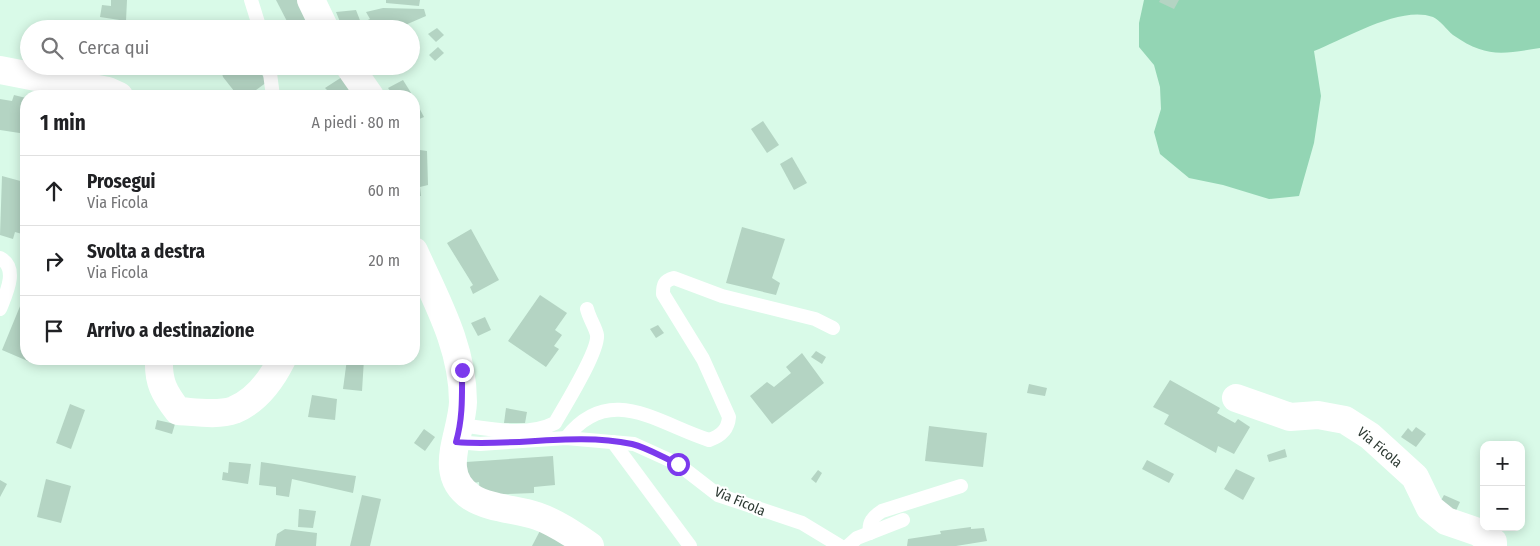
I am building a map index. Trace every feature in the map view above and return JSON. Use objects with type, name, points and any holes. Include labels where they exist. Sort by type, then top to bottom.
[{"type":"street","points":[[311,0],[321,20]]},
{"type":"street","points":[[0,70],[20,74]]},
{"type":"street","points":[[26,75],[103,90]]},
{"type":"street","points":[[355,75],[366,90]]},
{"type":"street","points":[[420,264],[452,335],[462,370],[458,434],[451,456],[454,474],[459,486],[472,497],[493,506],[538,516],[590,546]]},
{"type":"street","points":[[159,365],[158,372],[164,394],[178,411],[209,412],[233,410],[252,397],[272,378],[279,365]]},
{"type":"street","name":"Via Ficola","points":[[1236,398],[1290,416],[1318,415],[1345,420],[1370,436],[1415,477],[1430,508],[1446,521],[1478,532],[1493,542],[1493,546]]},
{"type":"lane","points":[[251,0],[257,20]]},
{"type":"lane","points":[[270,75],[272,90]]},
{"type":"lane","points":[[0,258],[6,261],[10,272],[8,291],[0,309]]},
{"type":"lane","points":[[566,438],[593,414],[612,409],[626,409],[669,423],[709,440],[719,437],[728,426],[730,417],[703,360],[663,294],[663,285],[666,280],[674,278],[722,296],[815,319],[833,328]]},
{"type":"lane","points":[[458,434],[545,428],[555,423],[594,349],[597,335],[590,321],[587,309]]},
{"type":"lane","name":"Via Ficola","points":[[458,434],[480,444],[566,438],[634,444],[678,464],[718,495],[802,523],[840,546]]},
{"type":"lane","points":[[613,442],[690,546]]},
{"type":"lane","points":[[870,533],[869,525],[872,518],[882,511],[961,486]]},
{"type":"lane","points":[[848,546],[857,538],[903,520]]},
{"type":"green space","points":[[1144,0],[1540,0],[1540,48],[1504,53],[1485,51],[1475,48],[1453,35],[1436,18],[1420,15],[1389,19],[1314,51],[1321,96],[1314,143],[1299,196],[1269,199],[1223,185],[1189,178],[1160,154],[1154,132],[1161,109],[1160,87],[1154,65],[1139,47],[1139,23]]},
{"type":"building","points":[[111,0],[127,0],[126,20],[100,17],[102,5],[111,6]]},
{"type":"building","points":[[276,0],[297,0],[307,20],[286,20]]},
{"type":"building","points":[[386,0],[420,0],[419,6],[386,3]]},
{"type":"building","points":[[1160,0],[1179,0],[1174,9],[1159,2]]},
{"type":"building","points":[[383,8],[424,9],[426,16],[417,20],[368,20],[370,19],[366,12]]},
{"type":"building","points":[[356,10],[360,20],[339,20],[336,12]]},
{"type":"building","points":[[437,28],[444,35],[436,42],[428,34]]},
{"type":"building","points":[[438,47],[444,53],[435,61],[429,55]]},
{"type":"building","points":[[222,75],[262,75],[267,82],[256,90],[233,90]]},
{"type":"building","points":[[342,77],[352,90],[327,90],[325,88]]},
{"type":"building","points":[[403,80],[409,90],[390,90],[388,88]]},
{"type":"building","points":[[14,95],[20,96],[20,133],[0,130],[0,99],[12,101]]},
{"type":"building","points":[[420,109],[424,117],[420,119]]},
{"type":"building","points":[[763,121],[779,145],[767,153],[751,129]]},
{"type":"building","points":[[420,150],[427,151],[428,185],[420,187]]},
{"type":"building","points":[[792,157],[807,183],[794,190],[780,164]]},
{"type":"building","points":[[2,176],[20,181],[20,233],[15,232],[13,239],[0,235]]},
{"type":"building","points":[[742,227],[785,239],[772,278],[780,283],[776,295],[726,283]]},
{"type":"building","points":[[471,229],[499,280],[473,294],[470,287],[473,285],[447,243]]},
{"type":"building","points":[[540,295],[567,313],[555,330],[562,335],[554,346],[559,349],[546,367],[508,341]]},
{"type":"building","points":[[20,306],[20,358],[2,350]]},
{"type":"building","points":[[485,317],[491,330],[478,336],[471,323]]},
{"type":"building","points":[[658,325],[664,333],[656,338],[650,329]]},
{"type":"building","points":[[816,351],[826,357],[822,364],[811,357]]},
{"type":"building","points":[[802,353],[824,383],[772,424],[750,396],[767,382],[774,387],[791,373],[786,367]]},
{"type":"building","points":[[346,365],[364,365],[362,391],[343,389]]},
{"type":"building","points":[[1170,380],[1220,408],[1217,413],[1235,423],[1238,419],[1250,427],[1234,454],[1218,446],[1216,453],[1164,424],[1169,415],[1153,407]]},
{"type":"building","points":[[1029,384],[1047,388],[1045,396],[1027,393]]},
{"type":"building","points":[[312,395],[337,399],[335,420],[308,417]]},
{"type":"building","points":[[70,404],[85,410],[71,449],[56,443]]},
{"type":"building","points":[[506,408],[527,412],[525,423],[504,423]]},
{"type":"building","points":[[157,420],[175,424],[172,434],[155,429]]},
{"type":"building","points":[[929,426],[987,433],[983,467],[925,461]]},
{"type":"building","points":[[1416,427],[1426,434],[1416,447],[1401,437],[1408,428],[1412,432]]},
{"type":"building","points":[[424,429],[435,437],[425,451],[414,443]]},
{"type":"building","points":[[1285,449],[1287,457],[1269,462],[1267,455]]},
{"type":"building","points":[[553,456],[555,485],[534,487],[534,493],[480,495],[479,482],[468,484],[466,462]]},
{"type":"building","points":[[1147,460],[1174,474],[1169,483],[1142,469]]},
{"type":"building","points":[[229,462],[251,464],[248,484],[222,480],[223,472],[228,473]]},
{"type":"building","points":[[261,462],[356,476],[353,493],[292,479],[289,497],[276,495],[276,487],[259,485]]},
{"type":"building","points":[[1236,469],[1255,478],[1243,500],[1224,489]]},
{"type":"building","points":[[818,470],[822,473],[816,483],[811,479]]},
{"type":"building","points":[[46,479],[71,486],[61,523],[37,517]]},
{"type":"building","points":[[0,480],[7,484],[0,497]]},
{"type":"building","points":[[362,495],[381,499],[370,546],[350,546]]},
{"type":"building","points":[[1444,495],[1460,502],[1454,515],[1437,508]]},
{"type":"building","points":[[299,509],[316,511],[313,528],[298,527]]},
{"type":"building","points":[[543,525],[570,546],[532,546]]},
{"type":"building","points":[[971,527],[971,529],[984,528],[987,541],[956,546],[907,546],[908,539],[941,534],[940,531]]},
{"type":"building","points":[[285,529],[317,533],[316,546],[275,546],[277,534]]},
{"type":"route","points":[[462,370],[463,403],[461,425],[456,442],[480,444],[566,438],[596,440],[634,444],[678,464]]}]
